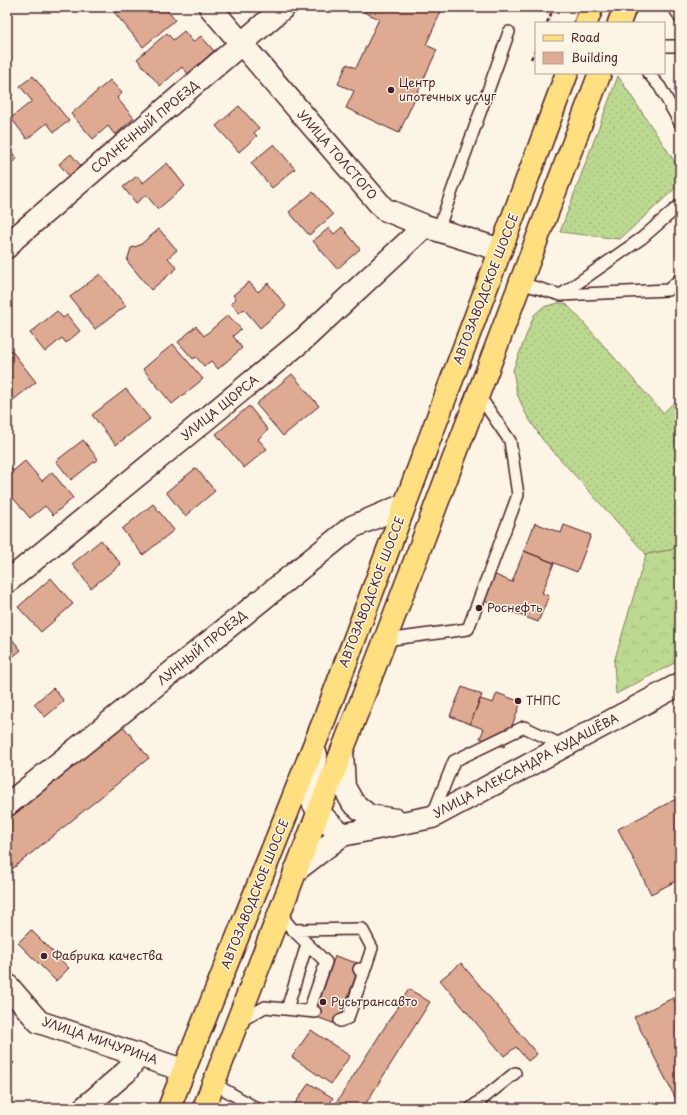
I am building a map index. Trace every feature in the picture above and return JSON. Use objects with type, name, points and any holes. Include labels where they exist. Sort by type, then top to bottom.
[{"type":"main road","points":[[586,22],[592,7]]},
{"type":"main road","points":[[619,22],[625,7]]},
{"type":"main road","name":"АВТОЗАВОДСКОЕ ШОССЕ","points":[[169,1108],[323,723],[567,74]]},
{"type":"main road","points":[[209,1098],[235,1024],[287,922],[295,871],[385,640],[600,74]]},
{"type":"street","name":"УЛИЦА ТОЛСТОГО","points":[[210,7],[384,209],[432,228],[501,250]]},
{"type":"street","name":"СОЛНЕЧНЫЙ ПРОЕЗД","points":[[7,247],[14,239],[284,7]]},
{"type":"street","name":"УЛИЦА ЩОРСА","points":[[7,582],[304,339],[432,228]]},
{"type":"street","name":"ЛУННЫЙ ПРОЕЗД","points":[[7,805],[352,527],[404,505]]},
{"type":"street","name":"УЛИЦА АЛЕКСАНДРА КУДАШЁВА","points":[[295,871],[342,835],[432,817],[680,684]]},
{"type":"street","points":[[323,723],[311,775],[310,794],[318,813],[342,835]]},
{"type":"street","points":[[342,752],[344,787],[353,803],[369,816],[411,822]]},
{"type":"street","name":"УЛИЦА МИЧУРИНА","points":[[7,985],[39,1022],[183,1070]]},
{"type":"street","points":[[84,1108],[126,1072],[139,1055]]},
{"type":"lane","points":[[674,7],[680,18]]},
{"type":"lane","points":[[432,228],[510,32]]},
{"type":"lane","points":[[665,46],[680,46]]},
{"type":"lane","points":[[649,74],[660,87],[680,123]]},
{"type":"lane","points":[[561,295],[642,238],[680,205]]},
{"type":"lane","points":[[520,283],[561,295],[668,290],[680,280]]},
{"type":"lane","points":[[385,640],[468,629],[471,622],[518,495],[510,441],[478,394]]},
{"type":"lane","points":[[432,817],[454,761],[524,727],[564,746]]},
{"type":"lane","points":[[235,1024],[265,1007],[312,1012],[327,970],[307,944],[287,922]]},
{"type":"lane","points":[[287,922],[362,929],[372,948],[357,981],[349,1006],[348,1018],[340,1021]]},
{"type":"lane","points":[[286,1009],[307,944]]},
{"type":"lane","points":[[471,1108],[515,1073]]},
{"type":"lane","points":[[209,1098],[256,1108]]},
{"type":"path","points":[[547,22],[554,7]]},
{"type":"path","points":[[531,59],[535,51]]},
{"type":"green space","points":[[618,76],[675,162],[680,184],[620,239],[560,232]]},
{"type":"green space","points":[[559,303],[566,304],[575,313],[663,413],[680,397],[680,544],[671,550],[646,554],[542,439],[526,414],[517,394],[513,370],[534,315],[543,307]]},
{"type":"green space","points":[[680,544],[680,660],[616,694],[614,662],[646,554],[671,550]]},
{"type":"building","points":[[119,7],[164,7],[175,20],[143,47],[114,12]]},
{"type":"building","points":[[366,7],[443,7],[426,45],[437,50],[399,133],[346,108],[354,91],[338,84],[347,64],[356,68],[379,19],[364,12]]},
{"type":"building","points":[[184,31],[193,42],[201,36],[214,51],[188,74],[182,67],[160,86],[137,59],[167,33],[173,40]]},
{"type":"building","points":[[33,76],[69,121],[54,132],[47,123],[27,139],[11,118],[32,101],[20,86]]},
{"type":"building","points":[[110,80],[122,93],[117,98],[134,118],[115,135],[108,126],[93,139],[71,114]]},
{"type":"building","points":[[239,106],[259,128],[254,133],[257,136],[239,152],[216,126]]},
{"type":"building","points":[[274,144],[295,169],[272,188],[251,163]]},
{"type":"building","points":[[7,146],[17,159],[7,166]]},
{"type":"building","points":[[71,154],[81,166],[69,176],[59,164]]},
{"type":"building","points":[[167,163],[185,186],[158,209],[146,195],[136,203],[123,187],[137,176],[143,183]]},
{"type":"building","points":[[313,192],[333,215],[309,235],[289,212]]},
{"type":"building","points":[[342,227],[360,249],[337,269],[313,241],[329,228],[334,234]]},
{"type":"building","points":[[159,229],[177,250],[168,258],[177,268],[151,290],[127,261],[131,248],[140,245]]},
{"type":"building","points":[[100,274],[126,306],[95,329],[70,297]]},
{"type":"building","points":[[249,282],[258,292],[268,283],[286,306],[260,328],[244,309],[239,313],[231,303],[236,299],[233,295]]},
{"type":"building","points":[[57,311],[63,318],[67,315],[80,331],[66,343],[62,338],[45,352],[30,333]]},
{"type":"building","points":[[228,315],[241,329],[233,336],[242,348],[218,369],[211,361],[204,366],[196,357],[193,359],[178,342],[196,326],[204,336]]},
{"type":"building","points":[[173,344],[203,379],[172,404],[143,369]]},
{"type":"building","points":[[7,345],[36,382],[7,405]]},
{"type":"building","points":[[292,374],[319,406],[283,436],[256,404]]},
{"type":"building","points":[[126,389],[150,419],[116,445],[92,415]]},
{"type":"building","points":[[249,406],[268,430],[258,439],[267,449],[244,468],[216,434]]},
{"type":"building","points":[[83,440],[98,459],[71,480],[56,461]]},
{"type":"building","points":[[25,461],[42,481],[52,472],[73,498],[53,515],[45,506],[30,518],[13,498],[7,503],[7,465],[13,471]]},
{"type":"building","points":[[196,468],[215,491],[185,516],[166,492]]},
{"type":"building","points":[[153,504],[174,530],[143,555],[122,529]]},
{"type":"building","points":[[535,523],[561,533],[564,525],[591,535],[577,572],[524,551]]},
{"type":"building","points":[[101,540],[121,564],[91,588],[72,564]]},
{"type":"building","points":[[524,551],[554,563],[542,593],[549,596],[538,622],[476,598],[486,571],[512,582]]},
{"type":"building","points":[[51,578],[73,604],[41,632],[18,607]]},
{"type":"building","points":[[7,633],[21,650],[9,660],[7,658]]},
{"type":"building","points":[[462,687],[482,695],[470,724],[450,716]]},
{"type":"building","points":[[53,688],[64,701],[45,717],[34,704]]},
{"type":"building","points":[[497,693],[521,702],[504,747],[480,738],[484,729],[470,724],[480,699],[493,703]]},
{"type":"building","points":[[123,726],[149,758],[7,873],[7,820]]},
{"type":"building","points":[[680,797],[680,879],[651,894],[618,829]]},
{"type":"building","name":"Фабрика качества","points":[[31,930],[69,968],[56,981],[18,943]]},
{"type":"building","points":[[335,956],[360,964],[338,1025],[314,1016]]},
{"type":"building","points":[[461,963],[537,1054],[528,1061],[516,1047],[504,1056],[440,980]]},
{"type":"building","points":[[409,989],[430,1002],[363,1108],[333,1108]]},
{"type":"building","points":[[673,998],[680,1012],[680,1107],[634,1017]]},
{"type":"building","points":[[311,1030],[350,1056],[331,1084],[292,1057]]},
{"type":"building","points":[[7,1056],[14,1063],[7,1070]]},
{"type":"building","points":[[309,1083],[333,1098],[327,1108],[292,1108]]},
{"type":"place","name":"Центр ипотечных услуг","points":[[391,90]]},
{"type":"place","name":"Роснефть","points":[[479,608]]},
{"type":"place","name":"ТНПС","points":[[518,701]]},
{"type":"place","name":"Фабрика качества","points":[[44,956]]},
{"type":"place","name":"Русьтрансавто","points":[[323,1002]]}]
